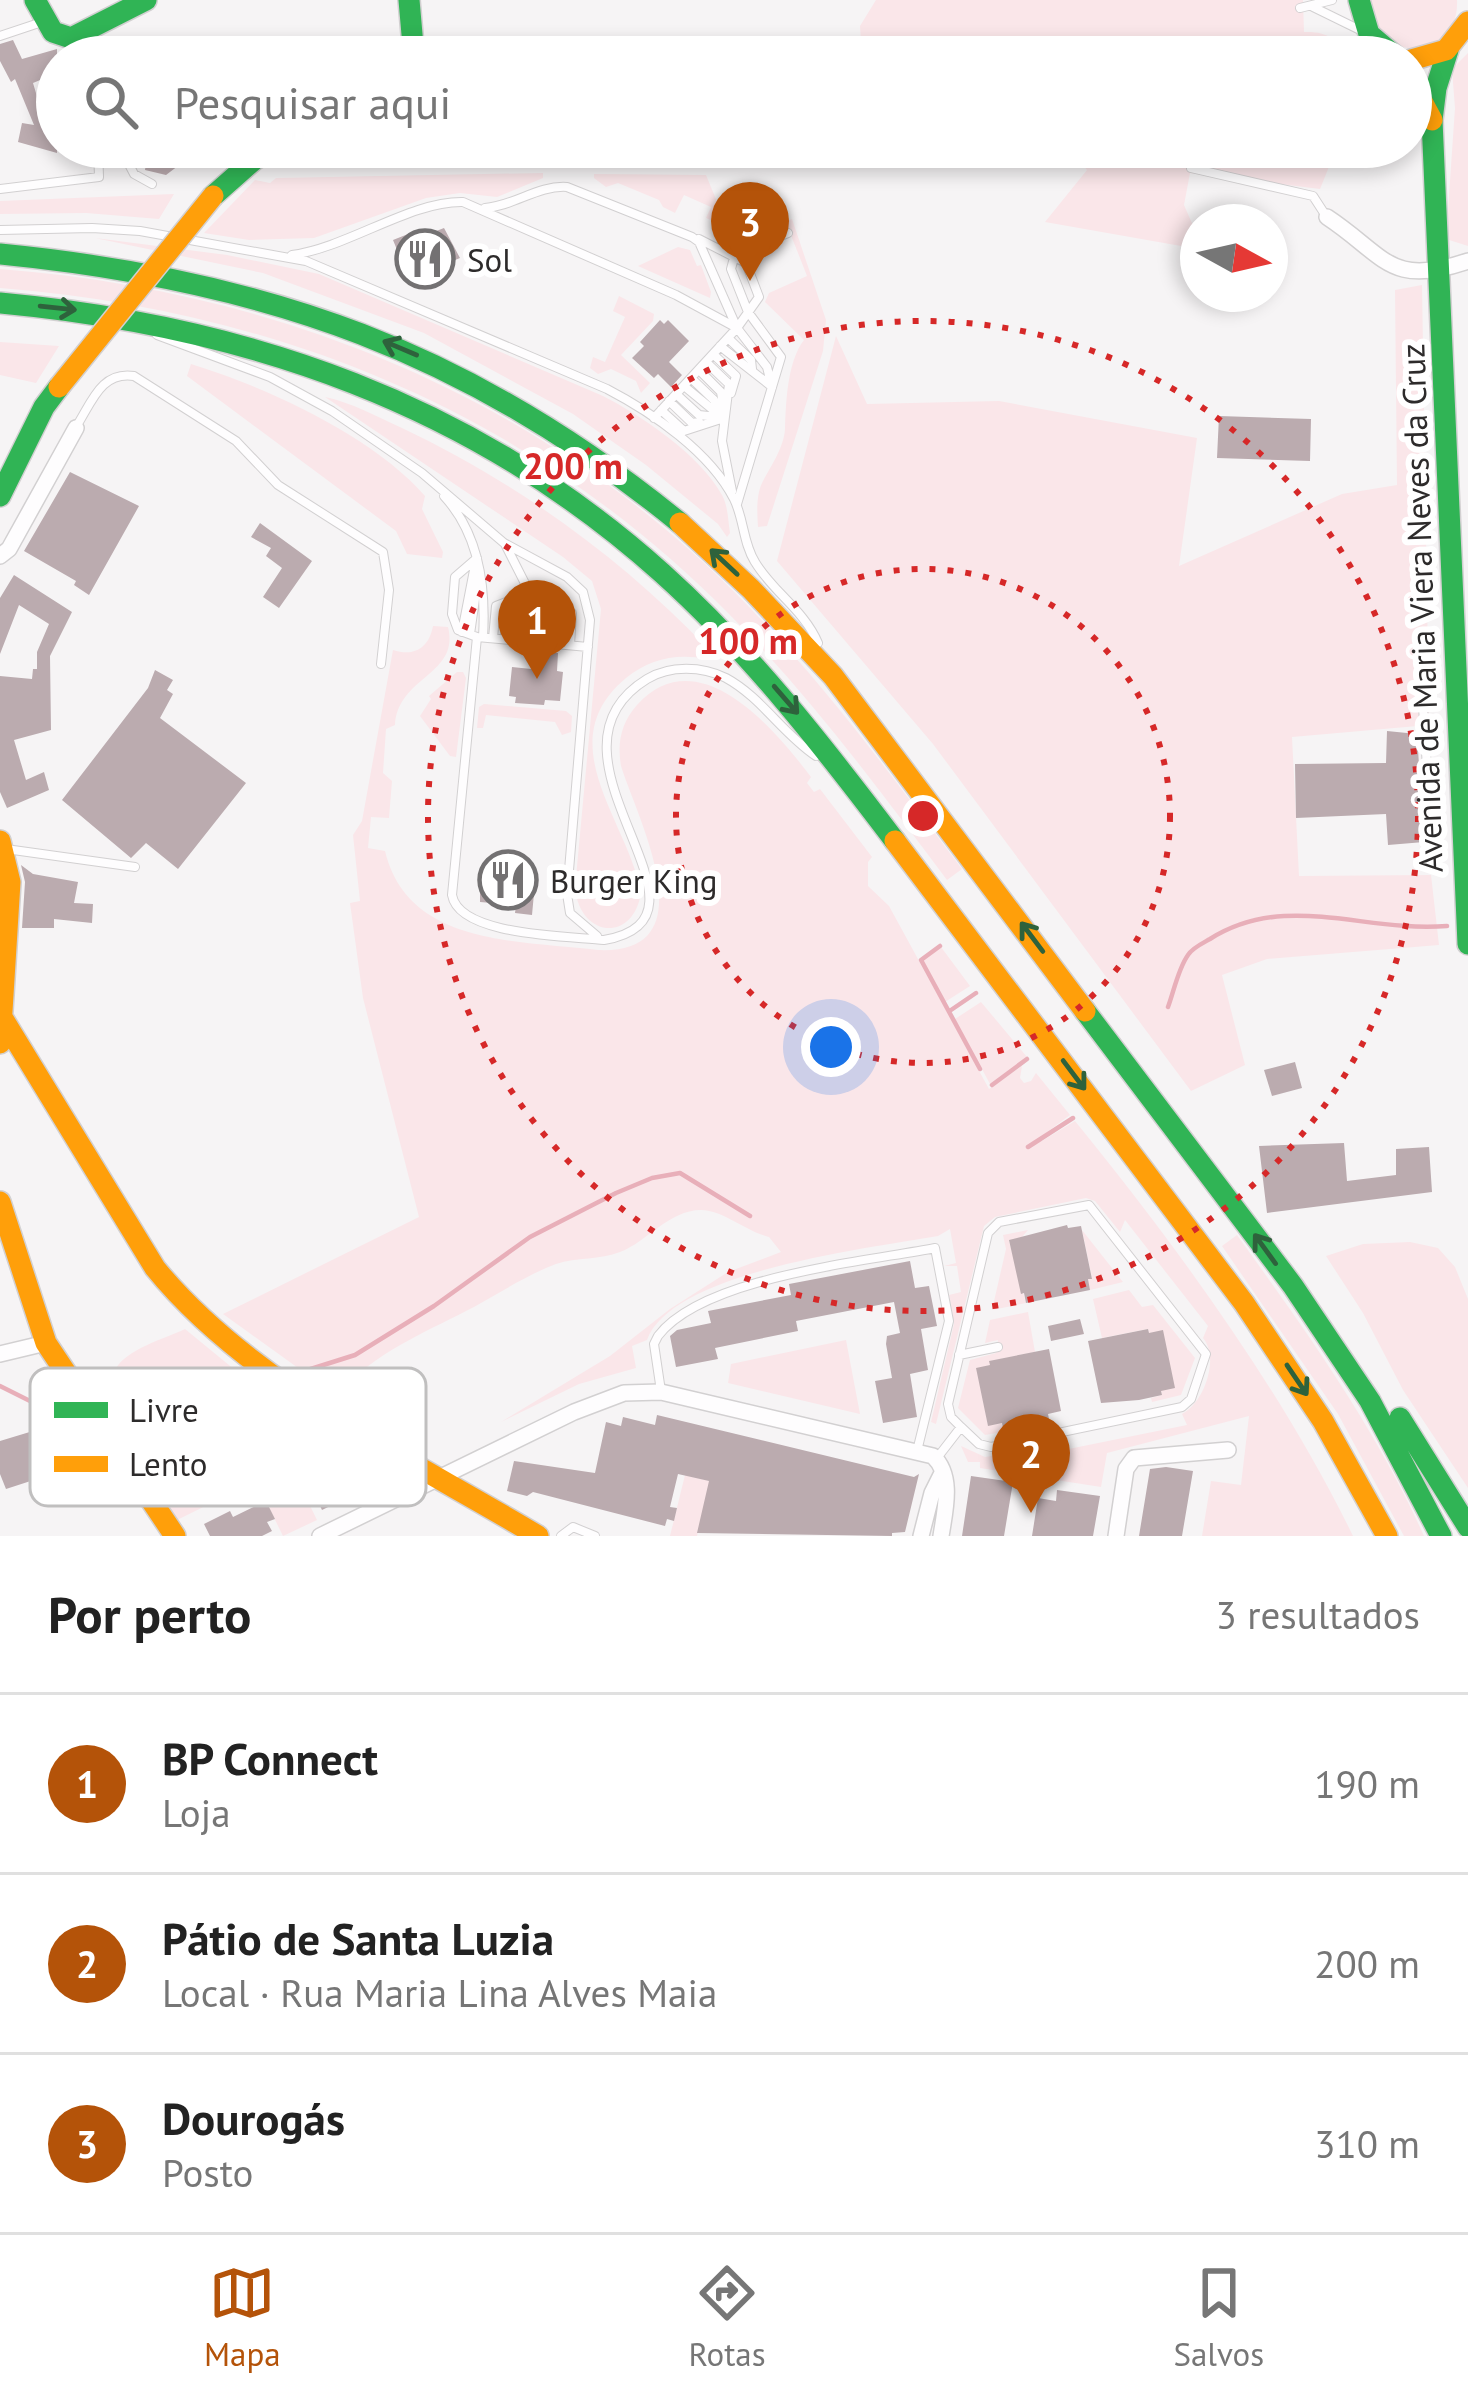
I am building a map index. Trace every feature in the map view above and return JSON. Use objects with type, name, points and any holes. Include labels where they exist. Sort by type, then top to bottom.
[{"type":"main road","points":[[92,36],[146,0]]},
{"type":"main road","points":[[409,0],[412,36]]},
{"type":"main road","points":[[1359,0],[1369,36]]},
{"type":"main road","points":[[41,10],[60,36]]},
{"type":"main road","points":[[1432,57],[1461,35]]},
{"type":"main road","points":[[1432,120],[1436,88],[1461,35]]},
{"type":"main road","name":"Avenida de Maria Viera Neves da Cruz","points":[[1432,120],[1468,944]]},
{"type":"main road","points":[[0,496],[44,407],[59,387],[213,196],[249,168]]},
{"type":"main road","points":[[0,254],[108,264],[238,290],[331,320],[446,369],[568,438],[657,503],[739,576],[833,676],[1333,1344],[1401,1454],[1441,1536]]},
{"type":"main road","points":[[0,303],[117,316],[230,340],[346,379],[443,423],[525,470],[608,528],[682,590],[763,673],[851,781],[1244,1303],[1323,1421],[1387,1536]]},
{"type":"main road","points":[[0,1043],[2,942],[10,882],[2,845]]},
{"type":"main road","points":[[1,1015],[155,1268],[186,1306],[260,1368]]},
{"type":"main road","points":[[0,1202],[46,1343],[63,1368]]},
{"type":"main road","points":[[1333,1344],[1366,1364],[1468,1527]]},
{"type":"main road","points":[[426,1471],[538,1536]]},
{"type":"main road","points":[[155,1506],[175,1536]]},
{"type":"street","points":[[1327,217],[1391,267],[1409,273],[1468,260]]},
{"type":"street","points":[[0,556],[9,549],[76,428]]},
{"type":"street","points":[[0,1354],[46,1343]]},
{"type":"street","points":[[426,1484],[600,1400],[661,1392],[916,1451],[940,1464]]},
{"type":"street","points":[[1116,1536],[1126,1469],[1134,1458],[1228,1450]]},
{"type":"street","points":[[921,1536],[940,1464]]},
{"type":"street","points":[[940,1464],[946,1496],[941,1536]]},
{"type":"street","points":[[320,1536],[381,1506]]},
{"type":"lane","points":[[1300,8],[1332,0]]},
{"type":"lane","points":[[1312,7],[1367,34]]},
{"type":"lane","points":[[0,36],[41,10]]},
{"type":"lane","points":[[0,189],[99,178],[99,168]]},
{"type":"lane","points":[[131,168],[152,184]]},
{"type":"lane","points":[[1191,168],[1313,196],[1327,217]]},
{"type":"lane","points":[[484,208],[509,204],[553,186],[567,187],[735,254],[746,263],[759,297],[737,328],[658,414]]},
{"type":"lane","points":[[284,256],[315,252],[438,204],[463,202],[676,295],[737,328]]},
{"type":"lane","points":[[0,230],[140,231],[284,256],[328,268],[575,375],[684,431],[724,418]]},
{"type":"lane","points":[[737,504],[780,352],[761,334],[730,269],[735,254],[788,233]]},
{"type":"lane","points":[[692,236],[699,242],[737,328],[767,367],[772,387]]},
{"type":"lane","points":[[117,316],[300,392],[422,473],[504,543],[568,577],[583,592],[590,620],[567,894],[570,913],[604,940]]},
{"type":"lane","points":[[706,362],[752,369],[772,387]]},
{"type":"lane","points":[[706,362],[706,407],[724,418]]},
{"type":"lane","points":[[706,362],[721,392],[724,418]]},
{"type":"lane","points":[[706,362],[736,376],[722,441],[753,560],[810,625],[833,676]]},
{"type":"lane","points":[[76,428],[104,382],[118,374],[134,376],[236,441],[278,485],[383,552],[389,590],[381,664]]},
{"type":"lane","points":[[673,398],[692,423],[724,418]]},
{"type":"lane","points":[[658,414],[712,470],[737,504]]},
{"type":"lane","points":[[422,473],[452,506],[470,535],[477,558],[477,636],[453,903],[465,916],[487,926],[604,940],[638,927],[651,897],[605,760],[605,734],[615,710],[631,690],[652,676],[676,668],[723,676],[746,691],[804,748],[851,781]]},
{"type":"lane","points":[[504,543],[539,610],[531,642]]},
{"type":"lane","points":[[477,558],[455,577],[452,614],[458,630],[477,636],[588,646]]},
{"type":"lane","points":[[477,558],[466,596],[477,636]]},
{"type":"lane","points":[[530,592],[560,612],[531,642]]},
{"type":"lane","points":[[530,592],[517,608],[531,642]]},
{"type":"lane","points":[[477,636],[496,606],[530,592],[572,613],[570,645]]},
{"type":"lane","points":[[1423,707],[1432,843]]},
{"type":"lane","points":[[2,845],[135,867]]},
{"type":"lane","points":[[1083,1205],[1094,1209],[1207,1356],[1191,1399],[1182,1407],[991,1447],[979,1444],[961,1427],[948,1411],[992,1226],[1083,1205]]},
{"type":"lane","points":[[661,1392],[654,1344],[658,1336],[716,1297],[748,1285],[934,1248],[949,1321],[916,1451]]},
{"type":"lane","points":[[959,1355],[998,1347]]},
{"type":"lane","points":[[940,1464],[961,1427]]},
{"type":"lane","points":[[561,1536],[573,1527],[595,1536]]},
{"type":"shaded area","points":[[876,0],[1303,0],[1304,32],[1328,36],[861,36],[860,26]]},
{"type":"shaded area","points":[[1371,0],[1457,0],[1454,22],[1432,45],[1432,36],[1384,36],[1374,21]]},
{"type":"shaded area","points":[[1468,53],[1468,246],[1446,239],[1455,108],[1452,69]]},
{"type":"shaded area","points":[[1085,168],[1328,168],[1320,189],[1190,173],[1184,204],[1180,204],[1180,246],[1045,222]]},
{"type":"shaded area","points":[[543,173],[543,178],[497,197],[460,193],[426,198],[314,238],[249,240],[204,233],[255,180]]},
{"type":"shaded area","points":[[594,174],[706,175],[727,226],[712,231],[715,222],[706,218],[711,207],[684,195],[675,213],[659,200],[618,183],[606,187]]},
{"type":"shaded area","points":[[174,194],[159,219],[86,213],[0,214],[0,201]]},
{"type":"shaded area","points":[[792,219],[826,320],[823,351],[767,526],[758,527],[759,492],[782,443],[791,371],[804,340],[765,302],[769,293],[807,276],[787,225],[736,245],[713,233],[728,229],[734,242]]},
{"type":"shaded area","points":[[95,238],[227,255],[319,274],[603,396],[652,426],[700,465],[724,499],[730,533],[727,537],[718,524],[646,465],[573,414],[424,333],[263,273]]},
{"type":"shaded area","points":[[678,247],[690,250],[697,266],[701,265],[710,298],[638,266]]},
{"type":"shaded area","points":[[0,269],[193,298],[286,324],[376,356],[464,396],[548,444],[628,499],[739,597],[839,710],[962,869],[947,880],[843,743],[759,645],[652,543],[571,481],[485,428],[394,384],[301,348],[203,320],[103,300],[0,288]]},
{"type":"shaded area","points":[[1422,285],[1429,725],[1292,737],[1299,876],[1431,875],[1439,945],[1267,959],[1222,975],[1245,1065],[1191,1091],[933,744],[777,561],[836,336],[867,404],[999,401],[1197,438],[1179,566],[1342,494],[1397,485],[1395,290]]},
{"type":"shaded area","points":[[619,296],[654,314],[653,321],[621,355],[650,383],[641,393],[636,381],[611,369],[598,374],[590,368],[593,357],[605,362],[625,317],[613,311]]},
{"type":"shaded area","points":[[0,342],[59,346],[36,383],[0,375]]},
{"type":"shaded area","points":[[191,364],[284,400],[377,453],[425,496],[422,509],[442,558],[407,554],[396,531],[187,376]]},
{"type":"shaded area","points":[[325,397],[444,449],[526,498],[604,554],[709,650],[706,659],[664,659],[635,671],[604,703],[594,729],[593,756],[600,783],[641,893],[636,909],[618,927],[596,925],[586,917],[575,888],[601,609],[592,581]]},
{"type":"shaded area","points":[[433,626],[448,627],[445,656],[406,696],[395,725],[386,729],[383,773],[392,781],[389,818],[371,817],[368,848],[385,851],[398,882],[417,906],[442,922],[502,940],[598,950],[632,946],[651,931],[659,908],[658,879],[621,766],[624,726],[637,705],[661,687],[685,681],[734,698],[778,737],[811,777],[807,783],[814,792],[820,789],[872,857],[868,886],[889,906],[989,1089],[1022,1066],[1024,1083],[1036,1073],[1070,1115],[1039,1138],[1042,1141],[1075,1121],[1113,1169],[1261,1374],[1353,1536],[1202,1536],[1211,1481],[1241,1485],[1249,1416],[1107,1453],[1101,1487],[980,1468],[980,1462],[968,1462],[961,1446],[985,1457],[1022,1451],[1025,1456],[1039,1455],[1187,1425],[1182,1414],[1203,1390],[1210,1368],[1203,1338],[1208,1326],[1125,1220],[1120,1232],[1095,1201],[1086,1198],[995,1217],[984,1226],[936,1424],[931,1422],[954,1324],[949,1295],[961,1292],[957,1266],[944,1266],[956,1263],[950,1229],[938,1236],[777,1267],[694,1296],[664,1316],[647,1340],[632,1346],[636,1368],[579,1384],[501,1422],[610,1356],[670,1309],[728,1272],[781,1252],[769,1237],[718,1214],[689,1211],[620,1252],[545,1268],[367,1368],[298,1368],[223,1314],[419,1217],[363,998],[350,903],[360,901],[353,835],[362,821],[393,650],[419,649]]},
{"type":"shaded area","points":[[457,672],[466,678],[456,757],[450,756],[420,716],[429,696]]},
{"type":"shaded area","points":[[479,707],[566,711],[572,716],[571,732],[562,735],[555,722],[486,715],[483,728],[477,728]]},
{"type":"shaded area","points":[[941,947],[970,986],[945,1002],[923,960]]},
{"type":"shaded area","points":[[981,1002],[1027,1057],[990,1084],[955,1019]]},
{"type":"shaded area","points":[[1028,1230],[1009,1241],[1026,1303],[992,1310],[1006,1249],[1003,1235]]},
{"type":"shaded area","points":[[1082,1230],[1123,1282],[1090,1290]]},
{"type":"shaded area","points":[[1237,1235],[1361,1418],[1424,1536],[1404,1536],[1338,1414],[1222,1246]]},
{"type":"shaded area","points":[[1410,1242],[1438,1248],[1455,1267],[1468,1299],[1468,1488],[1403,1390],[1363,1313],[1326,1256],[1363,1244]]},
{"type":"shaded area","points":[[1129,1290],[1142,1307],[1153,1305],[1195,1358],[1181,1395],[1152,1402],[1151,1398],[1162,1395],[1148,1329],[1102,1338],[1093,1299]]},
{"type":"shaded area","points":[[1028,1312],[1035,1352],[990,1361],[977,1369],[988,1425],[1002,1423],[1003,1428],[1014,1426],[1015,1430],[985,1435],[958,1408],[970,1360],[996,1353],[998,1340],[985,1343],[990,1320]]},
{"type":"shaded area","points":[[185,1329],[233,1368],[116,1368],[136,1350]]},
{"type":"shaded area","points":[[846,1340],[860,1414],[728,1383],[731,1364]]},
{"type":"shaded area","points":[[685,1475],[710,1481],[697,1536],[670,1536]]},
{"type":"shaded area","points":[[165,1506],[205,1506],[175,1521]]},
{"type":"shaded area","points":[[268,1506],[310,1506],[317,1520],[283,1536]]},
{"type":"building","points":[[13,40],[22,59],[36,55],[36,147],[18,142],[22,123],[34,125],[15,79],[11,82],[0,61],[0,44]]},
{"type":"building","points":[[145,168],[175,168],[166,175]]},
{"type":"building","points":[[444,228],[460,258],[409,279],[393,240],[408,234],[411,241]]},
{"type":"building","points":[[660,320],[664,324],[668,320],[689,341],[669,362],[682,375],[671,387],[632,358]]},
{"type":"building","points":[[1219,416],[1311,419],[1310,461],[1217,458]]},
{"type":"building","points":[[70,472],[139,506],[89,595],[74,585],[76,581],[24,551]]},
{"type":"building","points":[[260,523],[312,561],[279,608],[263,597],[282,568],[266,556],[271,548],[251,537]]},
{"type":"building","points":[[14,575],[72,612],[50,656],[51,730],[14,740],[26,780],[44,772],[49,790],[7,808],[0,792],[0,676],[32,679],[49,624],[19,605],[0,654],[0,598]]},
{"type":"building","points":[[543,651],[558,653],[557,671],[563,672],[560,701],[515,703],[516,697],[509,696],[512,667],[541,670]]},
{"type":"building","points":[[155,670],[173,680],[167,690],[173,694],[160,718],[246,783],[178,869],[146,843],[131,858],[62,800],[148,688]]},
{"type":"building","points":[[1387,731],[1417,734],[1424,842],[1388,845],[1386,814],[1296,818],[1295,764],[1386,763]]},
{"type":"building","points":[[21,865],[33,874],[78,882],[74,903],[93,904],[92,923],[54,919],[54,928],[22,928],[25,882]]},
{"type":"building","points":[[480,867],[536,872],[532,915],[515,913],[516,905],[480,902]]},
{"type":"building","points":[[1295,1062],[1302,1088],[1272,1096],[1264,1070]]},
{"type":"building","points":[[1344,1143],[1347,1181],[1396,1175],[1396,1149],[1429,1147],[1432,1192],[1267,1213],[1259,1146]]},
{"type":"building","points":[[1067,1225],[1081,1226],[1090,1290],[1026,1303],[1009,1240]]},
{"type":"building","points":[[910,1261],[915,1288],[929,1286],[937,1326],[921,1329],[928,1370],[910,1374],[917,1417],[883,1423],[875,1381],[892,1378],[886,1344],[887,1336],[900,1333],[894,1302],[796,1321],[798,1331],[715,1348],[718,1359],[676,1367],[670,1336],[677,1330],[711,1323],[708,1311],[791,1295],[789,1284]]},
{"type":"building","points":[[1080,1319],[1084,1334],[1051,1341],[1048,1326]]},
{"type":"building","points":[[1148,1329],[1149,1333],[1163,1330],[1175,1388],[1139,1400],[1101,1403],[1088,1341]]},
{"type":"building","points":[[1049,1349],[1061,1411],[1048,1414],[1049,1419],[1003,1428],[1002,1423],[988,1426],[976,1368]]},
{"type":"building","points":[[657,1415],[914,1477],[919,1474],[905,1532],[892,1536],[697,1533],[709,1481],[678,1474],[670,1507],[677,1508],[674,1521],[667,1519],[665,1526],[533,1492],[527,1496],[507,1491],[514,1461],[595,1473],[606,1422],[621,1426],[623,1417],[655,1425]]},
{"type":"building","points":[[30,1432],[30,1481],[6,1489],[0,1474],[0,1441]]},
{"type":"building","points":[[1150,1469],[1193,1471],[1182,1536],[1139,1536]]},
{"type":"building","points":[[971,1476],[1013,1482],[1004,1536],[962,1536]]},
{"type":"building","points":[[1057,1490],[1100,1496],[1093,1536],[1032,1536],[1038,1498],[1056,1501]]},
{"type":"building","points":[[256,1506],[268,1506],[275,1519],[267,1522],[272,1531],[262,1536],[210,1536],[204,1524],[230,1511],[233,1517]]},
{"type":"waterway","points":[[1168,1007],[1190,952],[1239,925],[1297,916],[1447,926]]},
{"type":"waterway","points":[[940,946],[921,960],[980,1069]]},
{"type":"waterway","points":[[951,1010],[976,993]]},
{"type":"waterway","points":[[992,1085],[1027,1059]]},
{"type":"waterway","points":[[1028,1147],[1073,1118]]},
{"type":"waterway","points":[[314,1368],[355,1355],[530,1237],[652,1178],[680,1173],[750,1216]]},
{"type":"waterway","points":[[0,1386],[30,1401]]},
{"type":"traffic: fast","points":[[35,0],[53,32],[65,36]]},
{"type":"traffic: fast","points":[[75,36],[146,0]]},
{"type":"traffic: fast","points":[[409,0],[412,36]]},
{"type":"traffic: fast","points":[[1359,0],[1371,36]]},
{"type":"traffic: fast","points":[[1448,50],[1432,120],[1468,944]]},
{"type":"traffic: fast","points":[[213,196],[245,168]]},
{"type":"traffic: fast","points":[[0,254],[189,283],[277,305],[361,334],[523,412],[680,523]]},
{"type":"traffic: fast","points":[[0,303],[182,331],[269,354],[354,383],[435,419],[514,463],[590,514],[695,604],[785,701],[895,841]]},
{"type":"traffic: fast","points":[[0,496],[44,407],[59,387]]},
{"type":"traffic: fast","points":[[1085,1011],[1293,1286],[1370,1401],[1441,1536]]},
{"type":"traffic: fast","points":[[1400,1418],[1468,1527]]},
{"type":"traffic: slow","points":[[1432,54],[1446,50],[1468,22]]},
{"type":"traffic: slow","points":[[59,387],[213,196]]},
{"type":"traffic: slow","points":[[680,523],[833,676],[1085,1011]]},
{"type":"traffic: slow","points":[[0,841],[10,882],[0,1043]]},
{"type":"traffic: slow","points":[[895,841],[1244,1303],[1323,1421],[1387,1536]]},
{"type":"traffic: slow","points":[[0,1014],[155,1268],[193,1310],[263,1368]]},
{"type":"traffic: slow","points":[[0,1202],[46,1343],[63,1368]]},
{"type":"traffic: slow","points":[[426,1472],[538,1536]]},
{"type":"traffic: slow","points":[[155,1506],[175,1536]]},
{"type":"place","name":"Sol","points":[[425,259]]},
{"type":"place","name":"Dourogás","points":[[750,281]]},
{"type":"place","name":"BP Connect","points":[[537,679]]},
{"type":"place","name":"Burger King","points":[[508,880]]},
{"type":"place","name":"Pátio de Santa Luzia","points":[[1031,1513]]}]
